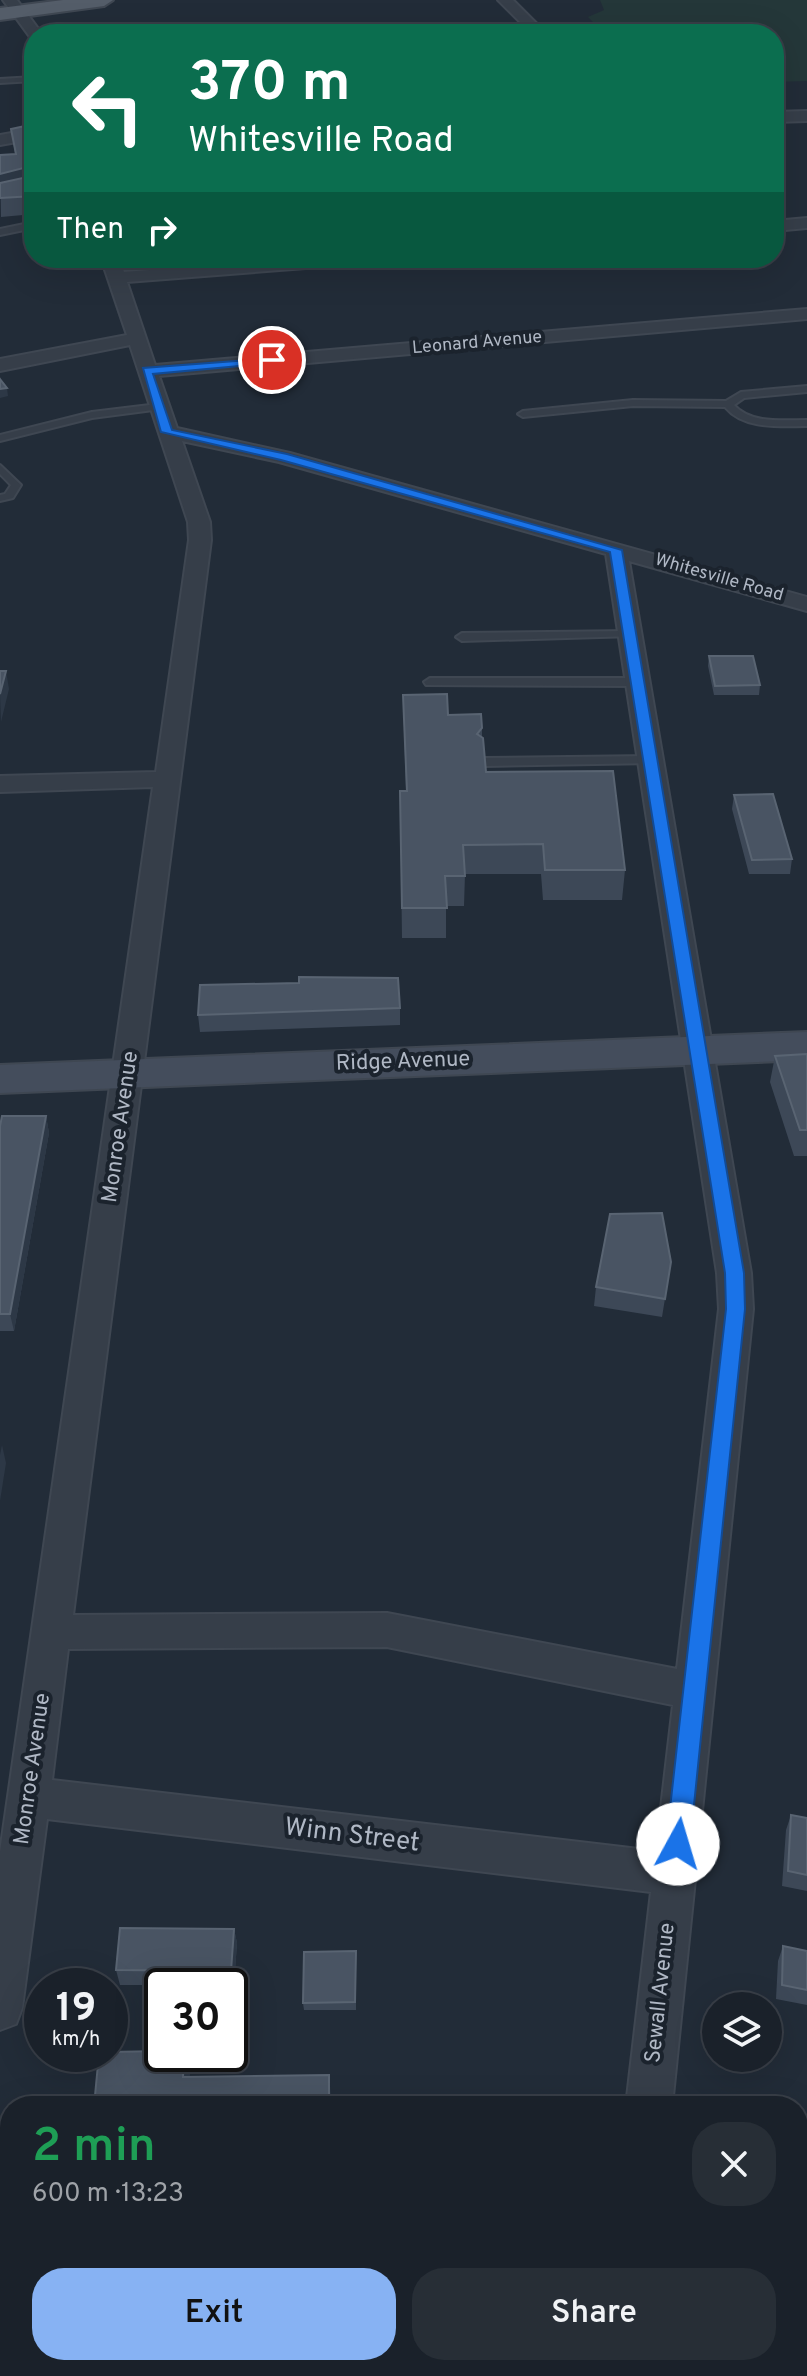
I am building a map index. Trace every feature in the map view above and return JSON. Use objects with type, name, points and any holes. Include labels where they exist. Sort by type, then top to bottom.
[{"type":"main road","points":[[10,8],[104,0]]},
{"type":"street","points":[[505,0],[530,24]]},
{"type":"street","points":[[10,8],[25,24]]},
{"type":"street","points":[[784,117],[807,116]]},
{"type":"street","points":[[0,140],[24,136]]},
{"type":"street","points":[[784,225],[807,223]]},
{"type":"street","name":"Monroe Avenue","points":[[0,2008],[4,1956],[52,1632],[200,540],[199,522],[113,268]]},
{"type":"street","name":"Leonard Avenue","points":[[147,371],[807,314]]},
{"type":"street","points":[[0,365],[90,345],[137,339]]},
{"type":"street","name":"Whitesville Road","points":[[162,420],[807,604]]},
{"type":"street","name":"Sewall Avenue","points":[[616,550],[734,1273],[736,1309],[650,2096]]},
{"type":"street","points":[[0,784],[168,779]]},
{"type":"street","name":"Ridge Avenue","points":[[0,1079],[807,1046]]},
{"type":"street","points":[[52,1632],[387,1630],[694,1691]]},
{"type":"street","name":"Winn Street","points":[[29,1797],[674,1874]]},
{"type":"lane","points":[[0,81],[24,80]]},
{"type":"lane","points":[[0,232],[24,227]]},
{"type":"lane","points":[[523,414],[633,403],[728,404],[741,395],[807,389]]},
{"type":"lane","points":[[728,404],[740,416],[807,423]]},
{"type":"lane","points":[[0,438],[92,415],[162,420]]},
{"type":"lane","points":[[0,468],[16,485],[9,496],[0,498]]},
{"type":"lane","points":[[462,637],[630,634]]},
{"type":"lane","points":[[430,682],[638,682]]},
{"type":"lane","points":[[485,762],[651,760]]},
{"type":"shaded area","points":[[600,0],[807,0],[807,81],[784,82],[784,24],[595,24],[588,17],[604,10]]},
{"type":"building","points":[[24,126],[24,168],[0,174],[0,155],[16,154],[11,129]]},
{"type":"building","points":[[24,178],[24,197],[0,198],[0,183]]},
{"type":"building","points":[[709,656],[753,656],[760,685],[715,686]]},
{"type":"building","points":[[0,671],[6,671],[0,694]]},
{"type":"building","points":[[447,694],[448,715],[481,714],[482,728],[477,734],[483,738],[486,772],[613,771],[625,870],[545,870],[543,844],[463,845],[465,876],[445,876],[447,908],[402,908],[400,791],[407,791],[403,695]]},
{"type":"building","points":[[773,794],[792,859],[752,860],[734,795]]},
{"type":"building","points":[[299,977],[398,978],[400,1008],[198,1015],[200,985],[299,983]]},
{"type":"building","points":[[807,1054],[807,1130],[800,1130],[775,1056]]},
{"type":"building","points":[[2,1116],[46,1116],[10,1314],[0,1314]]},
{"type":"building","points":[[662,1213],[671,1262],[665,1299],[596,1287],[610,1214]]},
{"type":"building","points":[[791,1815],[807,1818],[807,1875],[788,1871]]},
{"type":"building","points":[[120,1928],[234,1929],[231,1968],[116,1968]]},
{"type":"building","points":[[783,1946],[807,1951],[807,1990],[782,1985]]},
{"type":"building","points":[[356,1951],[355,2002],[303,2003],[304,1952]]},
{"type":"building","points":[[144,2051],[144,2072],[183,2072],[183,2077],[329,2075],[329,2096],[95,2096],[97,2072],[128,2072],[128,2052]]},
{"type":"route","points":[[272,360],[147,371],[167,432],[283,457],[616,550],[734,1273],[736,1309],[678,1844]]}]
